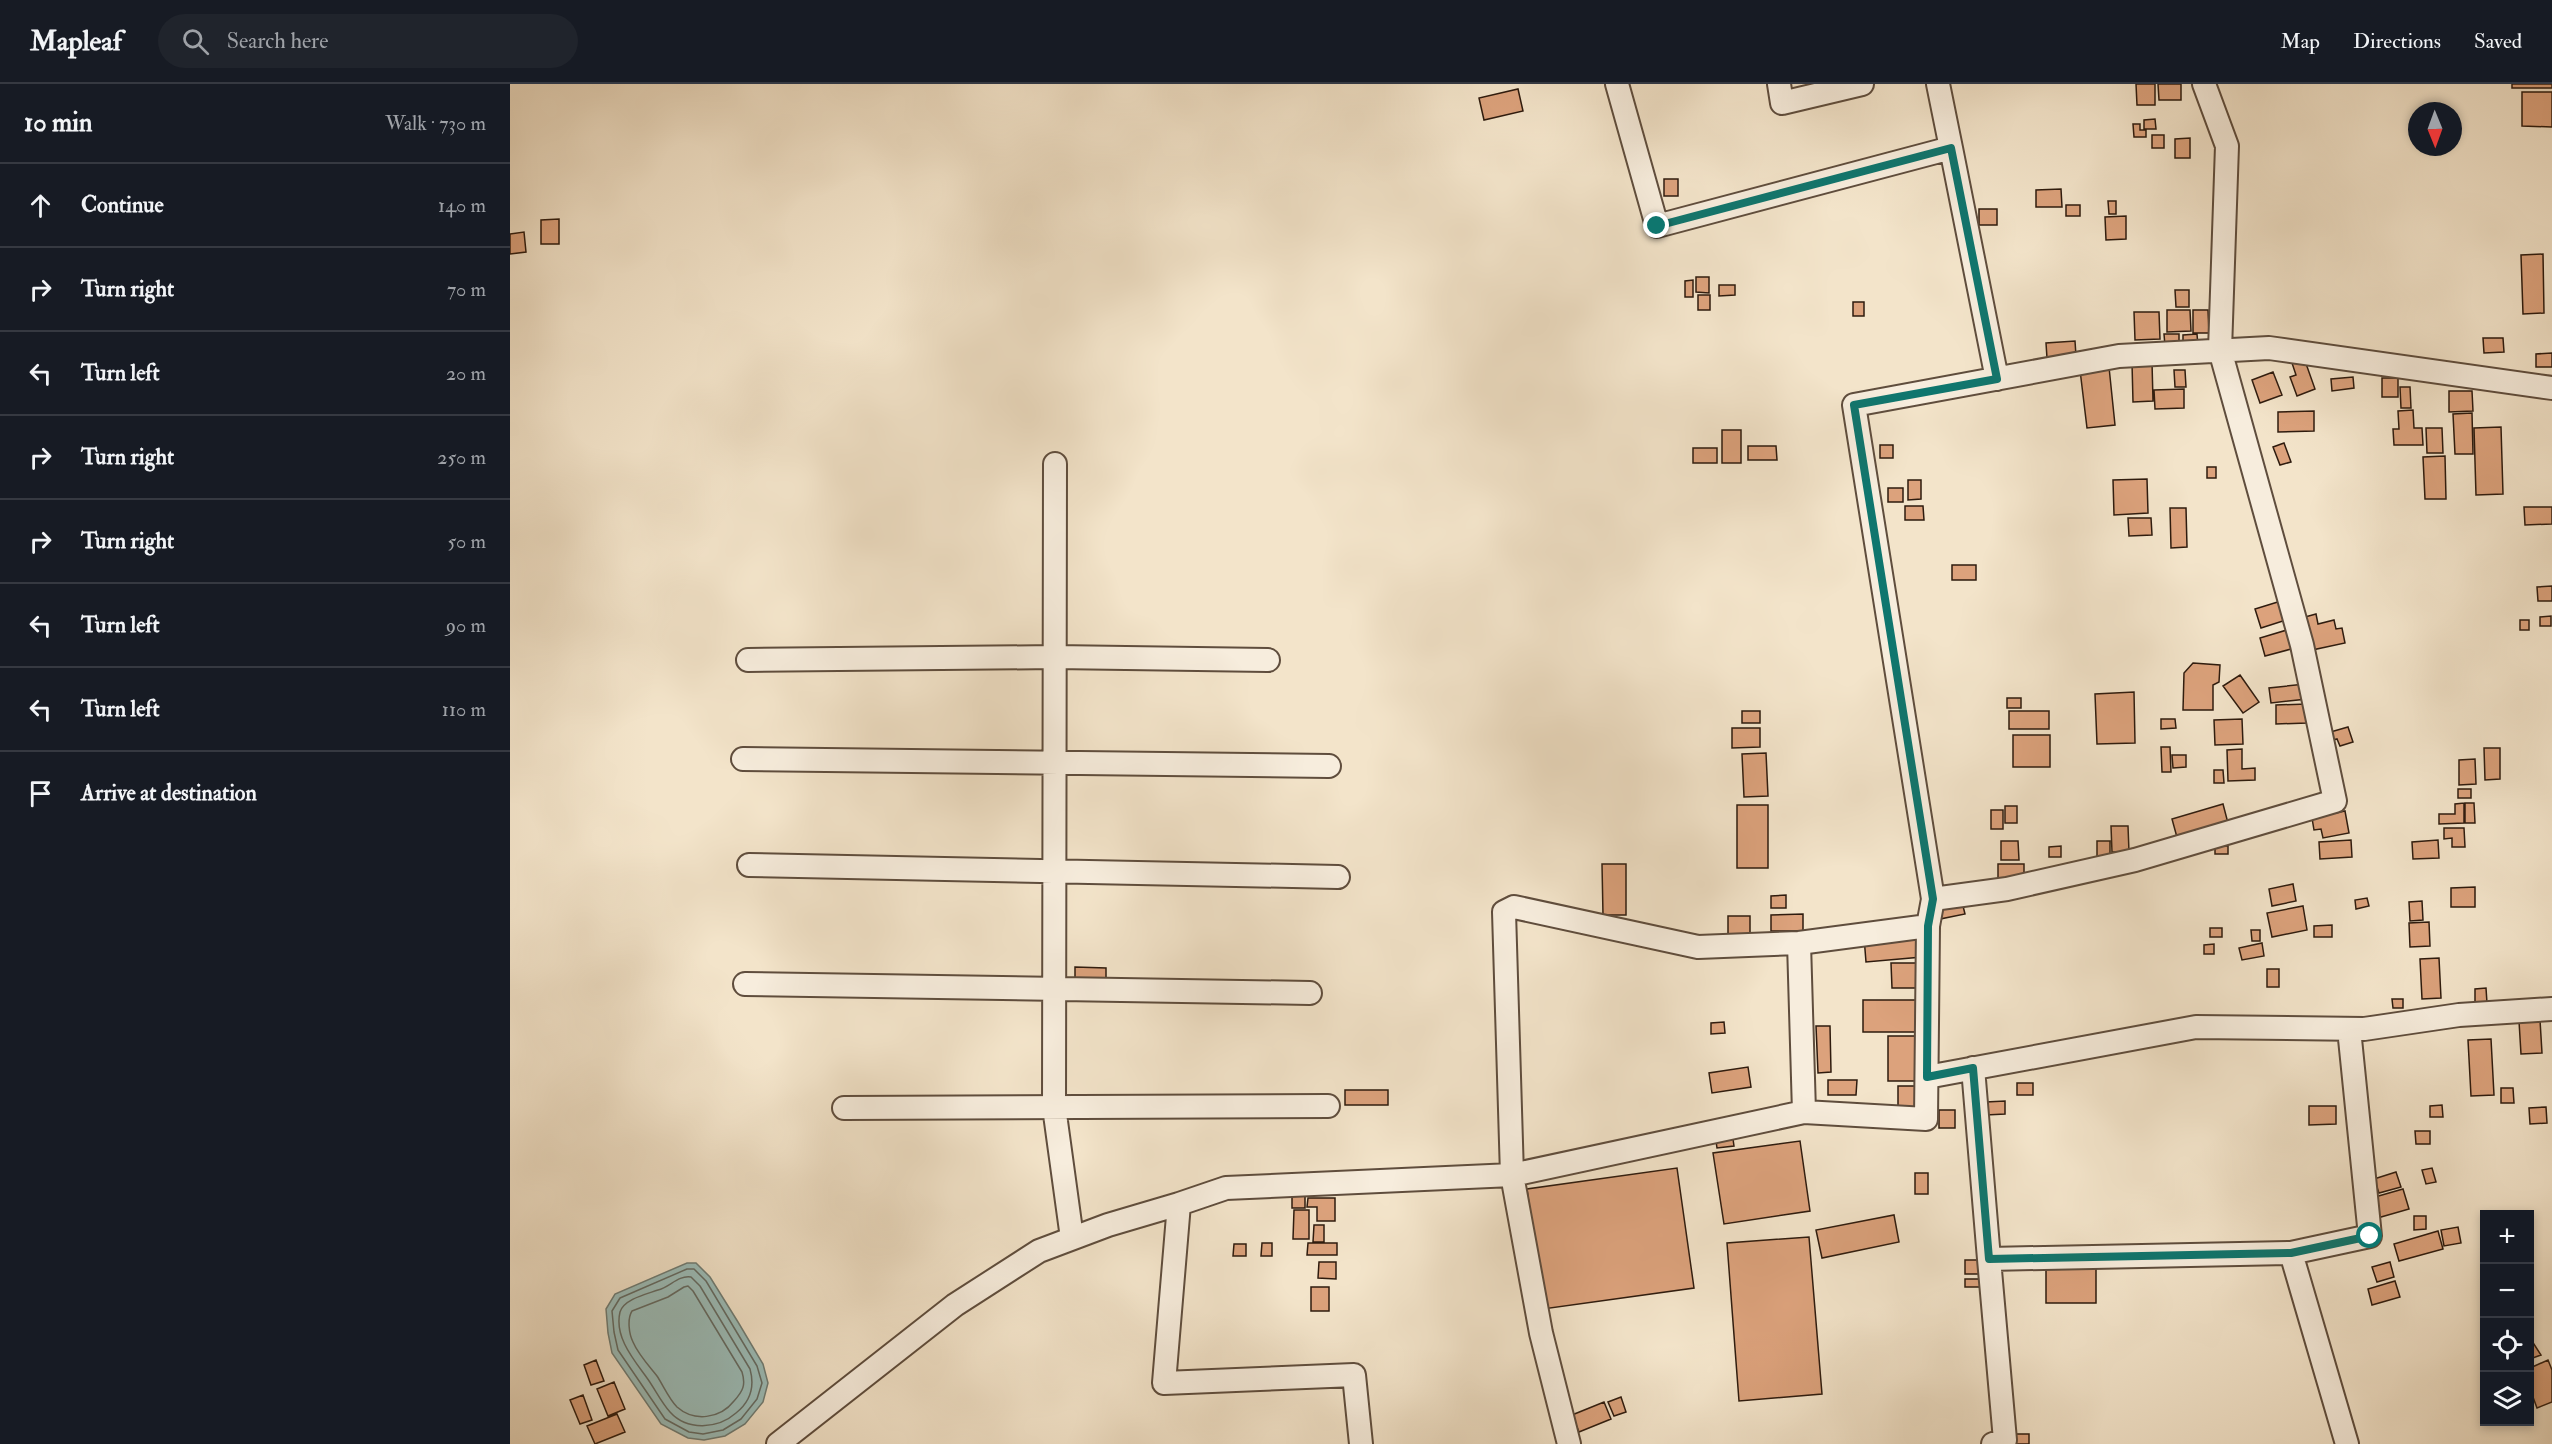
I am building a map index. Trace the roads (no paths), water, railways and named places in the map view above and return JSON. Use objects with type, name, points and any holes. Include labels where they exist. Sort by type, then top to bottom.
[{"type":"street","points":[[1617,84],[1657,226],[1951,148]]},
{"type":"street","points":[[1779,84],[1782,104],[1862,84]]},
{"type":"street","points":[[1938,84],[1997,379]]},
{"type":"street","points":[[1933,899],[2007,889],[2135,860],[2335,801],[2302,645],[2220,350],[2227,146],[2204,84]]},
{"type":"street","points":[[778,1444],[955,1305],[1039,1251],[1226,1188],[1512,1175],[1804,1112],[1926,1119],[1928,926],[1933,899],[1854,405],[2119,356],[2269,348],[2552,388]]},
{"type":"street","points":[[1056,464],[1054,1107],[1072,1238]]},
{"type":"street","points":[[748,660],[1054,657],[1268,660]]},
{"type":"street","points":[[743,759],[1329,766]]},
{"type":"street","points":[[749,865],[1338,877]]},
{"type":"street","points":[[1569,1444],[1540,1333],[1512,1175],[1504,912],[1514,907],[1698,947],[1799,943],[1928,926]]},
{"type":"street","points":[[1799,943],[1804,1112]]},
{"type":"street","points":[[745,984],[1310,993]]},
{"type":"street","points":[[1927,1077],[2196,1027],[2364,1029],[2458,1015],[2552,1009]]},
{"type":"street","points":[[1989,1259],[2291,1253],[2370,1236],[2349,1029]]},
{"type":"street","points":[[1973,1068],[2005,1440],[1993,1444]]},
{"type":"street","points":[[844,1108],[1328,1106]]},
{"type":"street","points":[[1179,1204],[1164,1383],[1354,1376],[1361,1444]]},
{"type":"street","points":[[2291,1253],[2347,1444]]},
{"type":"water","points":[[687,1263],[696,1263],[710,1277],[763,1364],[768,1383],[763,1402],[745,1424],[725,1436],[704,1440],[688,1438],[661,1424],[612,1353],[608,1333],[606,1309],[615,1294]]}]
